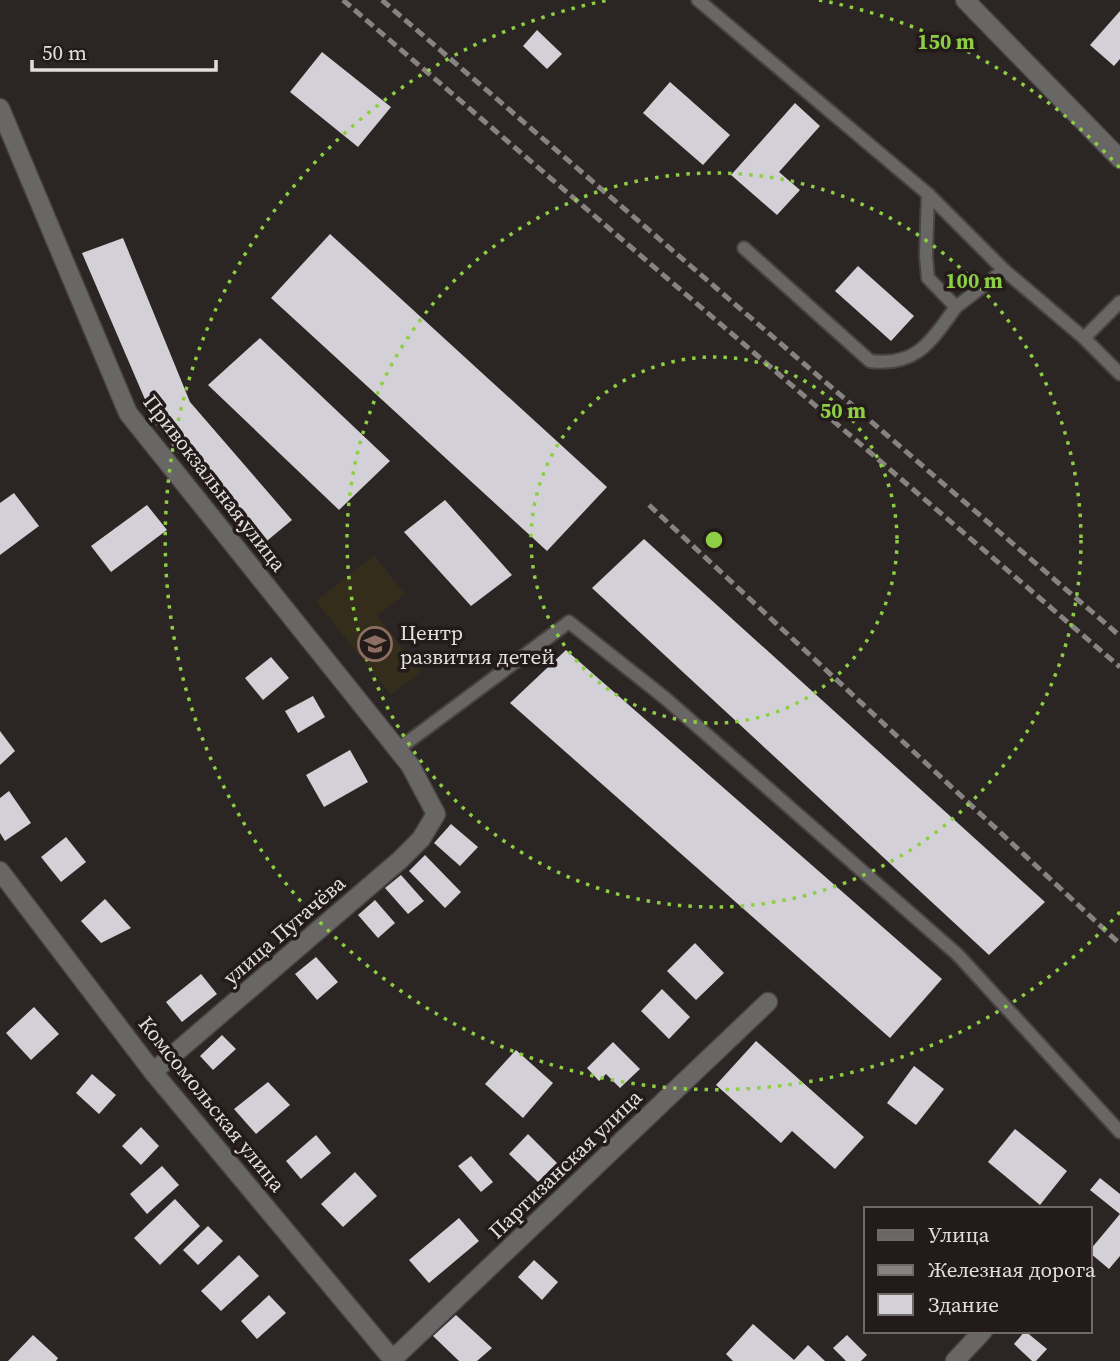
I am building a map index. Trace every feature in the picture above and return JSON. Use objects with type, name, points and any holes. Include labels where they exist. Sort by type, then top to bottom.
[{"type":"street","points":[[965,0],[1120,159]]},
{"type":"street","name":"Привокзальная улица","points":[[0,108],[128,413],[410,765],[436,814]]},
{"type":"street","name":"улица Пугачёва","points":[[153,1072],[400,860],[421,838],[436,814]]},
{"type":"street","name":"Комсомольская улица","points":[[0,871],[153,1072],[393,1360]]},
{"type":"street","name":"Партизанская улица","points":[[393,1360],[768,1002]]},
{"type":"street","points":[[955,1361],[982,1333]]},
{"type":"lane","points":[[698,0],[928,194],[1004,270],[1084,338],[1120,374]]},
{"type":"lane","points":[[928,194],[928,278],[956,307]]},
{"type":"lane","points":[[744,248],[870,361],[887,363],[920,352],[934,338],[956,307],[1004,270]]},
{"type":"lane","points":[[1084,338],[1120,302]]},
{"type":"lane","points":[[397,750],[569,622],[664,698],[958,955],[1120,1132]]},
{"type":"shaded area","name":"Центр развития детей","points":[[374,555],[405,594],[377,616],[421,671],[391,695],[316,601]]},
{"type":"building","points":[[1120,11],[1120,59],[1114,66],[1090,45]]},
{"type":"building","points":[[537,30],[562,54],[547,69],[523,46]]},
{"type":"building","points":[[322,52],[391,107],[358,147],[290,92]]},
{"type":"building","points":[[670,82],[730,135],[703,165],[643,113]]},
{"type":"building","points":[[795,103],[820,126],[779,172],[800,190],[777,215],[731,175]]},
{"type":"building","points":[[330,234],[607,487],[547,551],[271,298]]},
{"type":"building","points":[[123,238],[190,402],[292,520],[256,550],[156,425],[82,253]]},
{"type":"building","points":[[858,266],[914,316],[891,341],[835,291]]},
{"type":"building","points":[[260,338],[390,461],[339,510],[208,385]]},
{"type":"building","points":[[14,493],[39,526],[0,555],[0,503]]},
{"type":"building","points":[[445,500],[512,575],[471,606],[404,532]]},
{"type":"building","points":[[147,505],[167,530],[111,572],[91,546]]},
{"type":"building","points":[[644,539],[1045,902],[989,955],[592,588]]},
{"type":"building","points":[[566,650],[942,979],[890,1038],[510,703]]},
{"type":"building","points":[[271,657],[289,678],[263,700],[245,678]]},
{"type":"building","points":[[313,696],[325,717],[298,733],[285,711]]},
{"type":"building","points":[[0,731],[15,751],[0,765]]},
{"type":"building","points":[[350,750],[368,782],[324,807],[306,775]]},
{"type":"building","points":[[9,791],[31,823],[5,841],[0,833],[0,798]]},
{"type":"building","points":[[451,824],[478,847],[460,866],[434,843]]},
{"type":"building","points":[[66,837],[86,862],[61,882],[41,857]]},
{"type":"building","points":[[425,855],[461,892],[445,908],[409,871]]},
{"type":"building","points":[[401,875],[424,901],[408,914],[385,888]]},
{"type":"building","points":[[105,899],[131,928],[101,943],[81,921]]},
{"type":"building","points":[[375,900],[395,923],[378,938],[358,915]]},
{"type":"building","points":[[695,943],[724,973],[696,1000],[667,971]]},
{"type":"building","points":[[316,957],[338,982],[317,1000],[295,974]]},
{"type":"building","points":[[201,974],[217,994],[182,1022],[166,1002]]},
{"type":"building","points":[[662,989],[690,1017],[669,1039],[641,1011]]},
{"type":"building","points":[[34,1007],[59,1034],[31,1060],[6,1033]]},
{"type":"building","points":[[222,1035],[236,1049],[213,1070],[200,1056]]},
{"type":"building","points":[[756,1041],[864,1137],[835,1169],[792,1131],[781,1143],[716,1085]]},
{"type":"building","points":[[613,1042],[640,1069],[620,1088],[606,1074],[599,1081],[587,1068]]},
{"type":"building","points":[[516,1050],[553,1083],[523,1118],[485,1084]]},
{"type":"building","points":[[914,1066],[944,1089],[916,1125],[887,1103]]},
{"type":"building","points":[[92,1074],[116,1095],[99,1114],[76,1093]]},
{"type":"building","points":[[268,1082],[290,1105],[256,1134],[234,1109]]},
{"type":"building","points":[[141,1127],[159,1146],[141,1165],[122,1146]]},
{"type":"building","points":[[1015,1129],[1067,1171],[1040,1205],[988,1162]]},
{"type":"building","points":[[528,1134],[557,1163],[538,1182],[509,1154]]},
{"type":"building","points":[[316,1135],[331,1153],[301,1179],[286,1161]]},
{"type":"building","points":[[471,1156],[493,1182],[481,1192],[458,1166]]},
{"type":"building","points":[[162,1166],[179,1185],[147,1214],[130,1194]]},
{"type":"building","points":[[355,1172],[377,1196],[343,1227],[321,1204]]},
{"type":"building","points":[[1100,1178],[1120,1194],[1120,1214],[1090,1190]]},
{"type":"building","points":[[175,1199],[200,1226],[160,1265],[134,1238]]},
{"type":"building","points":[[1120,1214],[1120,1256],[1109,1269],[1092,1255],[1092,1248]]},
{"type":"building","points":[[459,1218],[479,1241],[429,1283],[409,1260]]},
{"type":"building","points":[[208,1226],[223,1241],[198,1265],[183,1250]]},
{"type":"building","points":[[239,1255],[259,1276],[221,1311],[201,1291]]},
{"type":"building","points":[[534,1260],[558,1282],[542,1300],[518,1277]]},
{"type":"building","points":[[269,1295],[286,1313],[257,1339],[241,1321]]},
{"type":"building","points":[[456,1315],[492,1348],[477,1361],[459,1361],[433,1336]]},
{"type":"building","points":[[753,1324],[794,1360],[808,1345],[825,1361],[733,1361],[726,1354]]},
{"type":"building","points":[[1023,1333],[1027,1333],[1047,1349],[1036,1361],[1032,1361],[1014,1344]]},
{"type":"building","points":[[33,1335],[58,1358],[56,1361],[8,1361]]},
{"type":"building","points":[[847,1335],[867,1355],[861,1361],[846,1361],[833,1348]]},
{"type":"railway","points":[[343,0],[1120,667]]},
{"type":"railway","points":[[382,0],[1120,636]]},
{"type":"railway","points":[[649,505],[1120,944]]},
{"type":"place","name":"Центр развития детей","points":[[375,644]]}]
